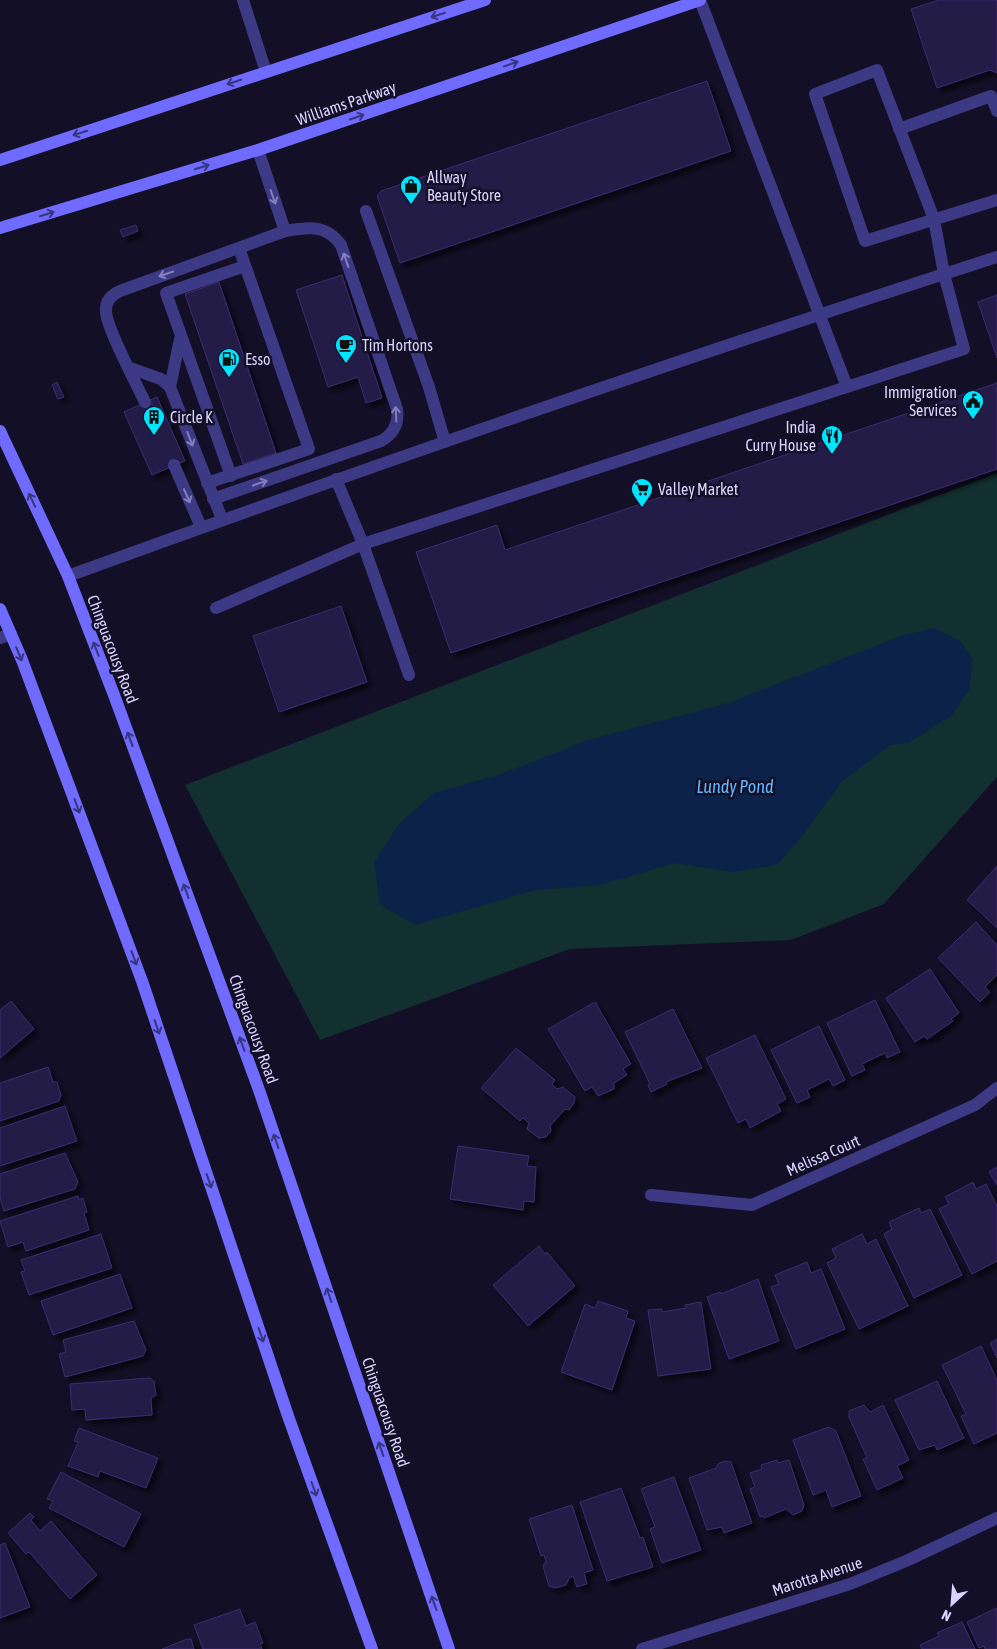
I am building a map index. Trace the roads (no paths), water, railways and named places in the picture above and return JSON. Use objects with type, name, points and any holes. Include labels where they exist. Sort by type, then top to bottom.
[{"type":"main road","points":[[0,160],[484,0]]},
{"type":"main road","name":"Williams Parkway","points":[[0,228],[258,150],[700,0]]},
{"type":"main road","name":"Chinguacousy Road","points":[[0,431],[68,576],[259,1090],[450,1649]]},
{"type":"main road","points":[[0,609],[5,636],[142,981],[288,1416],[372,1649]]},
{"type":"street","points":[[243,0],[266,72]]},
{"type":"street","points":[[700,0],[818,315],[847,386]]},
{"type":"street","points":[[216,608],[363,544],[964,348],[944,274],[934,220],[877,70],[815,94],[865,241],[934,220],[997,200]]},
{"type":"street","points":[[899,129],[991,96],[997,111]]},
{"type":"street","points":[[258,150],[285,231]]},
{"type":"street","points":[[366,211],[429,387],[445,442]]},
{"type":"street","points":[[145,402],[106,314],[108,301],[112,295],[285,231],[312,227],[321,228],[330,233],[341,245],[397,409],[397,422],[392,433],[381,441],[213,498]]},
{"type":"street","points":[[208,483],[309,449],[239,248]]},
{"type":"street","points":[[68,576],[336,479],[818,315],[997,257]]},
{"type":"street","points":[[231,476],[166,293],[245,266]]},
{"type":"street","points":[[170,387],[180,336]]},
{"type":"street","points":[[130,368],[161,379],[170,387],[222,519]]},
{"type":"street","points":[[174,465],[201,527]]},
{"type":"street","points":[[336,479],[363,544],[409,675]]},
{"type":"street","name":"Melissa Court","points":[[651,1194],[752,1205],[975,1105],[997,1088]]},
{"type":"street","name":"Marotta Avenue","points":[[642,1649],[850,1584],[906,1561],[997,1518]]},
{"type":"water","name":"Lundy Pond","points":[[934,628],[960,641],[973,659],[969,690],[951,716],[908,743],[890,745],[841,782],[805,833],[777,865],[732,872],[675,863],[600,885],[536,890],[415,925],[380,904],[374,862],[399,824],[434,793],[501,774],[588,740],[728,703],[904,635]]},
{"type":"place","name":"Allway Beauty Store","points":[[411,205]]},
{"type":"place","name":"Tim Hortons","points":[[346,364]]},
{"type":"place","name":"Esso","points":[[229,378]]},
{"type":"place","name":"Immigration Services","points":[[973,420]]},
{"type":"place","name":"Circle K","points":[[154,436]]},
{"type":"place","name":"India Curry House","points":[[832,455]]},
{"type":"place","name":"Valley Market","points":[[642,508]]}]
